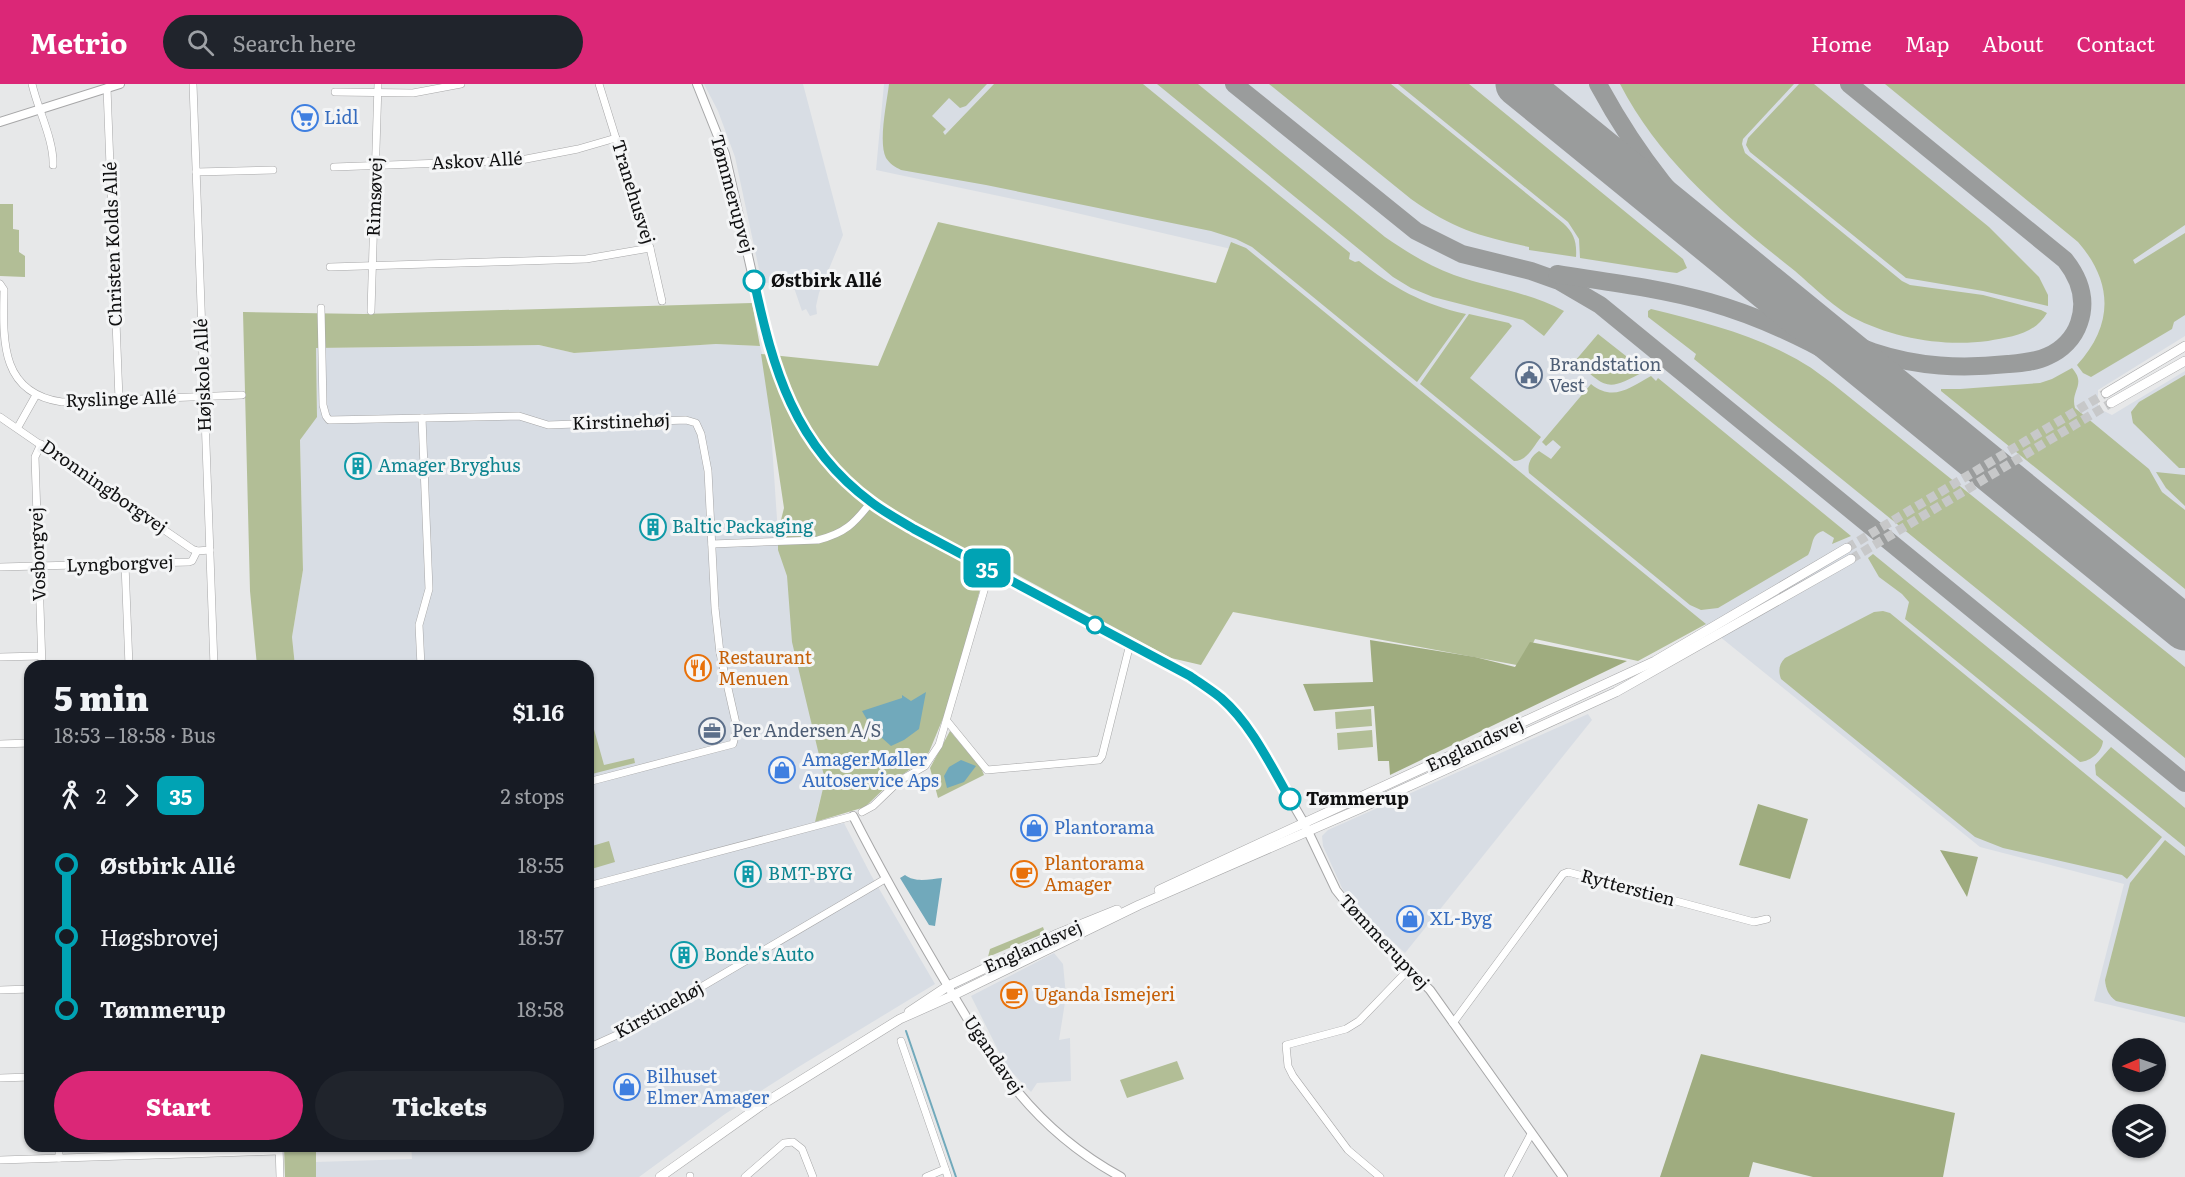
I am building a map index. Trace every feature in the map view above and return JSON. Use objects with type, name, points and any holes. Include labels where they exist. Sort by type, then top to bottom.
[{"type":"main road","points":[[2106,393],[2185,346]]},
{"type":"main road","points":[[2111,403],[2185,361]]},
{"type":"main road","name":"Englandsvej","points":[[900,1019],[1655,661],[1847,548]]},
{"type":"main road","name":"Englandsvej","points":[[660,1177],[763,1104],[900,1019],[923,1001],[948,986],[1055,935],[1122,908],[1616,692],[1851,559]]},
{"type":"street","points":[[32,84],[52,148],[53,165]]},
{"type":"street","points":[[0,122],[120,84]]},
{"type":"street","name":"Højskole Allé","points":[[193,84],[214,660]]},
{"type":"street","name":"Rimsøvej","points":[[371,311],[378,84]]},
{"type":"street","points":[[335,92],[377,94],[426,92],[461,84]]},
{"type":"street","name":"Tranehusvej","points":[[599,84],[650,248],[662,301]]},
{"type":"street","name":"Tømmerupvej","points":[[697,84],[725,154],[768,344],[783,388],[798,418],[825,456],[871,502],[914,529],[1190,676],[1220,698],[1236,714],[1258,744],[1306,827],[1335,890],[1430,990],[1563,1177]]},
{"type":"street","name":"Christen Kolds Allé","points":[[107,88],[119,399]]},
{"type":"street","name":"Askov Allé","points":[[334,167],[521,160],[578,149],[616,138]]},
{"type":"street","points":[[196,172],[273,170]]},
{"type":"street","points":[[330,267],[586,259],[650,248]]},
{"type":"street","name":"Ryslinge Allé","points":[[1,284],[4,290],[3,344],[5,357],[19,382],[36,395],[62,402],[242,395]]},
{"type":"street","name":"Kirstinehøj","points":[[321,308],[326,416],[329,420],[519,416],[549,424],[691,421],[696,423],[701,434],[708,471],[715,608],[719,646],[737,728],[736,738],[733,744],[594,780]]},
{"type":"street","points":[[18,427],[36,395]]},
{"type":"street","name":"Dronningborgvej","points":[[0,417],[18,427],[196,551]]},
{"type":"street","points":[[421,660],[419,625],[429,589],[422,418]]},
{"type":"street","name":"Vosborgvej","points":[[41,444],[35,457],[41,660]]},
{"type":"street","points":[[712,544],[818,540],[832,537],[854,523],[871,502]]},
{"type":"street","points":[[196,551],[210,550]]},
{"type":"street","name":"Lyngborgvej","points":[[0,567],[192,561],[196,551]]},
{"type":"street","points":[[125,564],[129,660]]},
{"type":"street","points":[[862,812],[873,806],[899,781],[925,766],[939,745],[990,570]]},
{"type":"street","points":[[947,721],[987,770],[1099,760],[1102,756],[1130,644]]},
{"type":"street","points":[[0,657],[41,656]]},
{"type":"street","points":[[0,744],[24,743]]},
{"type":"street","points":[[594,884],[853,816],[885,879],[954,995]]},
{"type":"street","name":"Rytterstien","points":[[1453,1023],[1563,874],[1568,872],[1754,922],[1767,919]]},
{"type":"street","name":"Kirstinehøj","points":[[594,1045],[628,1030],[885,879]]},
{"type":"street","points":[[1380,1177],[1348,1150],[1299,1085],[1288,1066],[1286,1045],[1346,1029],[1359,1022],[1410,969]]},
{"type":"street","points":[[0,990],[24,989]]},
{"type":"street","name":"Ugandavej","points":[[954,995],[1004,1077],[1021,1098],[1067,1142],[1121,1177]]},
{"type":"street","points":[[901,1041],[947,1173],[926,1177]]},
{"type":"street","points":[[0,1078],[24,1077]]},
{"type":"street","points":[[1508,1177],[1531,1134]]},
{"type":"street","points":[[745,1177],[784,1143],[793,1142],[802,1149],[813,1177]]},
{"type":"street","points":[[59,1152],[59,1158]]},
{"type":"street","points":[[0,1160],[191,1152]]},
{"type":"street","points":[[279,1152],[280,1177]]},
{"type":"shaded area","points":[[704,84],[803,84],[843,235],[819,293],[817,314],[810,316],[806,309],[802,311],[792,282],[762,283],[735,157],[718,111]]},
{"type":"shaded area","points":[[884,84],[2185,84],[2185,336],[2098,390],[2098,408],[2112,415],[2185,371],[2185,1023],[2094,1001],[2124,884],[1980,847],[1244,252],[1042,205],[876,170]]},
{"type":"shaded area","points":[[716,344],[760,346],[767,370],[778,534],[789,577],[826,779],[817,811],[820,827],[844,823],[871,875],[935,984],[725,1114],[639,1177],[316,1177],[316,1162],[412,1159],[411,1152],[594,1152],[594,660],[294,660],[292,637],[303,570],[300,439],[317,416],[316,348],[539,345],[574,353]]},
{"type":"shaded area","points":[[1588,714],[1592,720],[1405,953],[1350,902],[1323,846],[1322,836],[1328,830]]},
{"type":"shaded area","points":[[1054,953],[1063,964],[1066,996],[1059,1040],[1070,1038],[1071,1081],[1037,1083],[1031,1092],[1006,1066],[971,996]]},
{"type":"green space","points":[[889,84],[987,84],[966,106],[960,108],[949,98],[932,116],[946,129],[943,132],[945,135],[994,84],[1143,84],[1350,253],[1349,259],[1359,261],[1409,294],[1436,306],[1466,314],[1417,382],[1252,247],[1236,239],[1211,231],[897,168],[886,158],[883,142]]},
{"type":"green space","points":[[1157,84],[1198,84],[1385,237],[1418,258],[1454,275],[1524,295],[1564,311],[1544,336],[1523,320],[1433,297],[1411,288],[1393,277]]},
{"type":"green space","points":[[1269,84],[1391,84],[1563,223],[1574,238],[1576,257],[1529,250],[1529,247],[1481,235],[1440,218],[1411,199]]},
{"type":"green space","points":[[1398,84],[1469,84],[1683,259],[1687,268],[1677,273],[1580,258],[1579,239],[1568,222]]},
{"type":"green space","points":[[1620,84],[1794,84],[1743,139],[1745,153],[1902,281],[1910,285],[1983,295],[2047,313],[2036,326],[2022,333],[1997,340],[1971,343],[1918,339],[1884,330],[1852,317],[1830,302],[1697,187],[1655,139]]},
{"type":"green space","points":[[1799,84],[1814,84],[1989,227],[2039,277],[2048,295],[2048,306],[1983,291],[1906,278],[1750,152],[1746,145],[1748,138]]},
{"type":"green space","points":[[1885,84],[2185,84],[2185,225],[2133,260],[2135,264],[2185,233],[2185,315],[2174,322],[2172,329],[2091,377],[2083,373],[2077,365],[2098,335],[2105,304],[2098,272],[2090,257],[2078,242]]},
{"type":"green space","points":[[0,204],[13,204],[13,229],[19,230],[19,252],[25,256],[25,277],[0,276]]},
{"type":"green space","points":[[938,222],[1216,283],[1231,242],[1246,248],[1706,624],[1638,661],[1535,639],[1522,666],[1233,612],[1201,665],[1171,658],[988,559],[951,699],[929,752],[919,763],[889,784],[865,807],[815,822],[825,780],[792,642],[787,576],[778,550],[778,532],[784,508],[761,354],[878,366]]},
{"type":"green space","points":[[752,303],[760,346],[716,344],[574,353],[539,345],[316,348],[317,417],[300,440],[303,570],[292,637],[294,660],[256,660],[250,591],[243,312],[364,314]]},
{"type":"green space","points":[[1651,309],[1710,324],[1748,337],[1785,353],[1811,368],[2185,667],[2185,758],[1694,359],[1696,354],[1648,317],[1648,311]]},
{"type":"green space","points":[[1469,314],[1509,323],[1512,326],[1470,378],[1541,437],[1523,459],[1514,461],[1420,384]]},
{"type":"green space","points":[[1598,334],[1645,371],[1614,384],[1601,382],[1594,377],[1575,361]]},
{"type":"green space","points":[[2072,368],[2078,379],[2075,408],[2149,469],[2162,492],[2185,510],[2185,589],[1941,391],[1941,389],[2040,383]]},
{"type":"green space","points":[[2185,375],[2185,468],[2179,468],[2133,423],[2131,412],[2139,402]]},
{"type":"green space","points":[[1651,376],[1656,381],[1658,378],[1851,536],[1832,544],[1834,538],[1823,531],[1814,538],[1808,555],[1718,608],[1701,610],[1690,605],[1529,473],[1529,463],[1536,453],[1539,451],[1551,459],[1561,447],[1553,440],[1546,446],[1542,442],[1591,384],[1614,393],[1628,389]]},
{"type":"green space","points":[[2156,472],[2185,475],[2185,506],[2166,488]]},
{"type":"green space","points":[[1873,554],[2103,741],[2098,752],[2088,760],[2080,762],[1905,619],[1909,602],[1879,577],[1868,558]]},
{"type":"green space","points":[[1874,612],[1890,613],[2162,837],[2127,879],[2122,875],[2003,848],[1975,837],[1781,679],[1780,668],[1785,658]]},
{"type":"green space","points":[[1370,640],[1475,657],[1515,667],[1530,642],[1627,661],[1390,775],[1389,761],[1378,761],[1374,706],[1314,711],[1303,684],[1373,682]]},
{"type":"green space","points":[[1371,709],[1372,726],[1336,729],[1335,712]]},
{"type":"green space","points":[[594,729],[604,765],[634,758],[635,763],[594,773]]},
{"type":"green space","points":[[1372,730],[1373,747],[1338,750],[1337,733]]},
{"type":"green space","points":[[950,731],[981,768],[984,775],[938,798],[930,768]]},
{"type":"green space","points":[[2111,747],[2185,808],[2185,847],[2096,775],[2095,765]]},
{"type":"green space","points":[[1758,804],[1808,819],[1790,879],[1739,865]]},
{"type":"green space","points":[[2165,840],[2185,856],[2185,1017],[2116,1001],[2108,992],[2105,980],[2130,883]]},
{"type":"green space","points":[[609,841],[615,862],[594,868],[594,845]]},
{"type":"green space","points":[[1940,850],[1978,857],[1967,897]]},
{"type":"green space","points":[[1043,927],[1045,933],[988,957],[990,949]]},
{"type":"green space","points":[[1701,1054],[1955,1113],[1943,1177],[1813,1177],[1753,1162],[1749,1177],[1660,1177]]},
{"type":"green space","points":[[1177,1061],[1184,1079],[1127,1098],[1120,1080]]},
{"type":"green space","points":[[284,1152],[316,1152],[316,1177],[285,1177]]},
{"type":"water","points":[[926,692],[919,729],[891,746],[873,730],[862,711],[902,698],[902,695],[911,701]]},
{"type":"water","points":[[961,760],[976,766],[964,782],[947,788],[944,776],[949,767]]},
{"type":"water","points":[[905,875],[918,880],[942,878],[935,926],[929,925],[900,878]]},
{"type":"waterway","points":[[906,1031],[956,1177]]},
{"type":"taxiway","points":[[1234,84],[1416,231],[1462,254],[1531,271],[1559,281],[1600,305],[2185,783]]},
{"type":"taxiway","points":[[1598,84],[1629,136],[1662,182],[1700,225],[1743,267]]},
{"type":"taxiway","points":[[1793,308],[1822,327],[1862,348],[1906,361],[1940,366],[1991,366],[2043,358],[2067,343],[2077,328],[2081,314],[2081,290],[2065,260],[1849,84]]},
{"type":"taxiway","points":[[1557,274],[1671,293],[1735,310],[1810,343],[1858,369],[1904,399]]},
{"type":"runway","points":[[1518,84],[2185,628]]},
{"type":"tunnel","points":[[1847,548],[2106,393]]},
{"type":"tunnel","points":[[1851,559],[2111,403]]},
{"type":"bus line","name":"35","points":[[754,281],[768,344],[783,388],[812,439],[831,464],[850,483],[871,502],[914,529],[1190,676],[1220,698],[1236,714],[1258,744],[1290,799]]},
{"type":"place","name":"Lidl","points":[[305,118]]},
{"type":"place","name":"Østbirk Allé","points":[[754,281]]},
{"type":"place","name":"Brandstation Vest","points":[[1529,375]]},
{"type":"place","name":"Amager Bryghus","points":[[358,466]]},
{"type":"place","name":"Baltic Packaging","points":[[653,527]]},
{"type":"place","name":"Restaurant Menuen","points":[[698,668]]},
{"type":"place","name":"Per Andersen A/S","points":[[712,731]]},
{"type":"place","name":"AmagerMøller Autoservice Aps","points":[[782,770]]},
{"type":"place","name":"Tømmerup","points":[[1290,799]]},
{"type":"place","name":"Plantorama","points":[[1034,828]]},
{"type":"place","name":"BMT-BYG","points":[[748,874]]},
{"type":"place","name":"Plantorama Amager","points":[[1024,874]]},
{"type":"place","name":"XL-Byg","points":[[1410,919]]},
{"type":"place","name":"Bonde's Auto","points":[[684,955]]},
{"type":"place","name":"Uganda Ismejeri","points":[[1014,995]]},
{"type":"place","name":"Bilhuset Elmer Amager","points":[[627,1087]]}]
